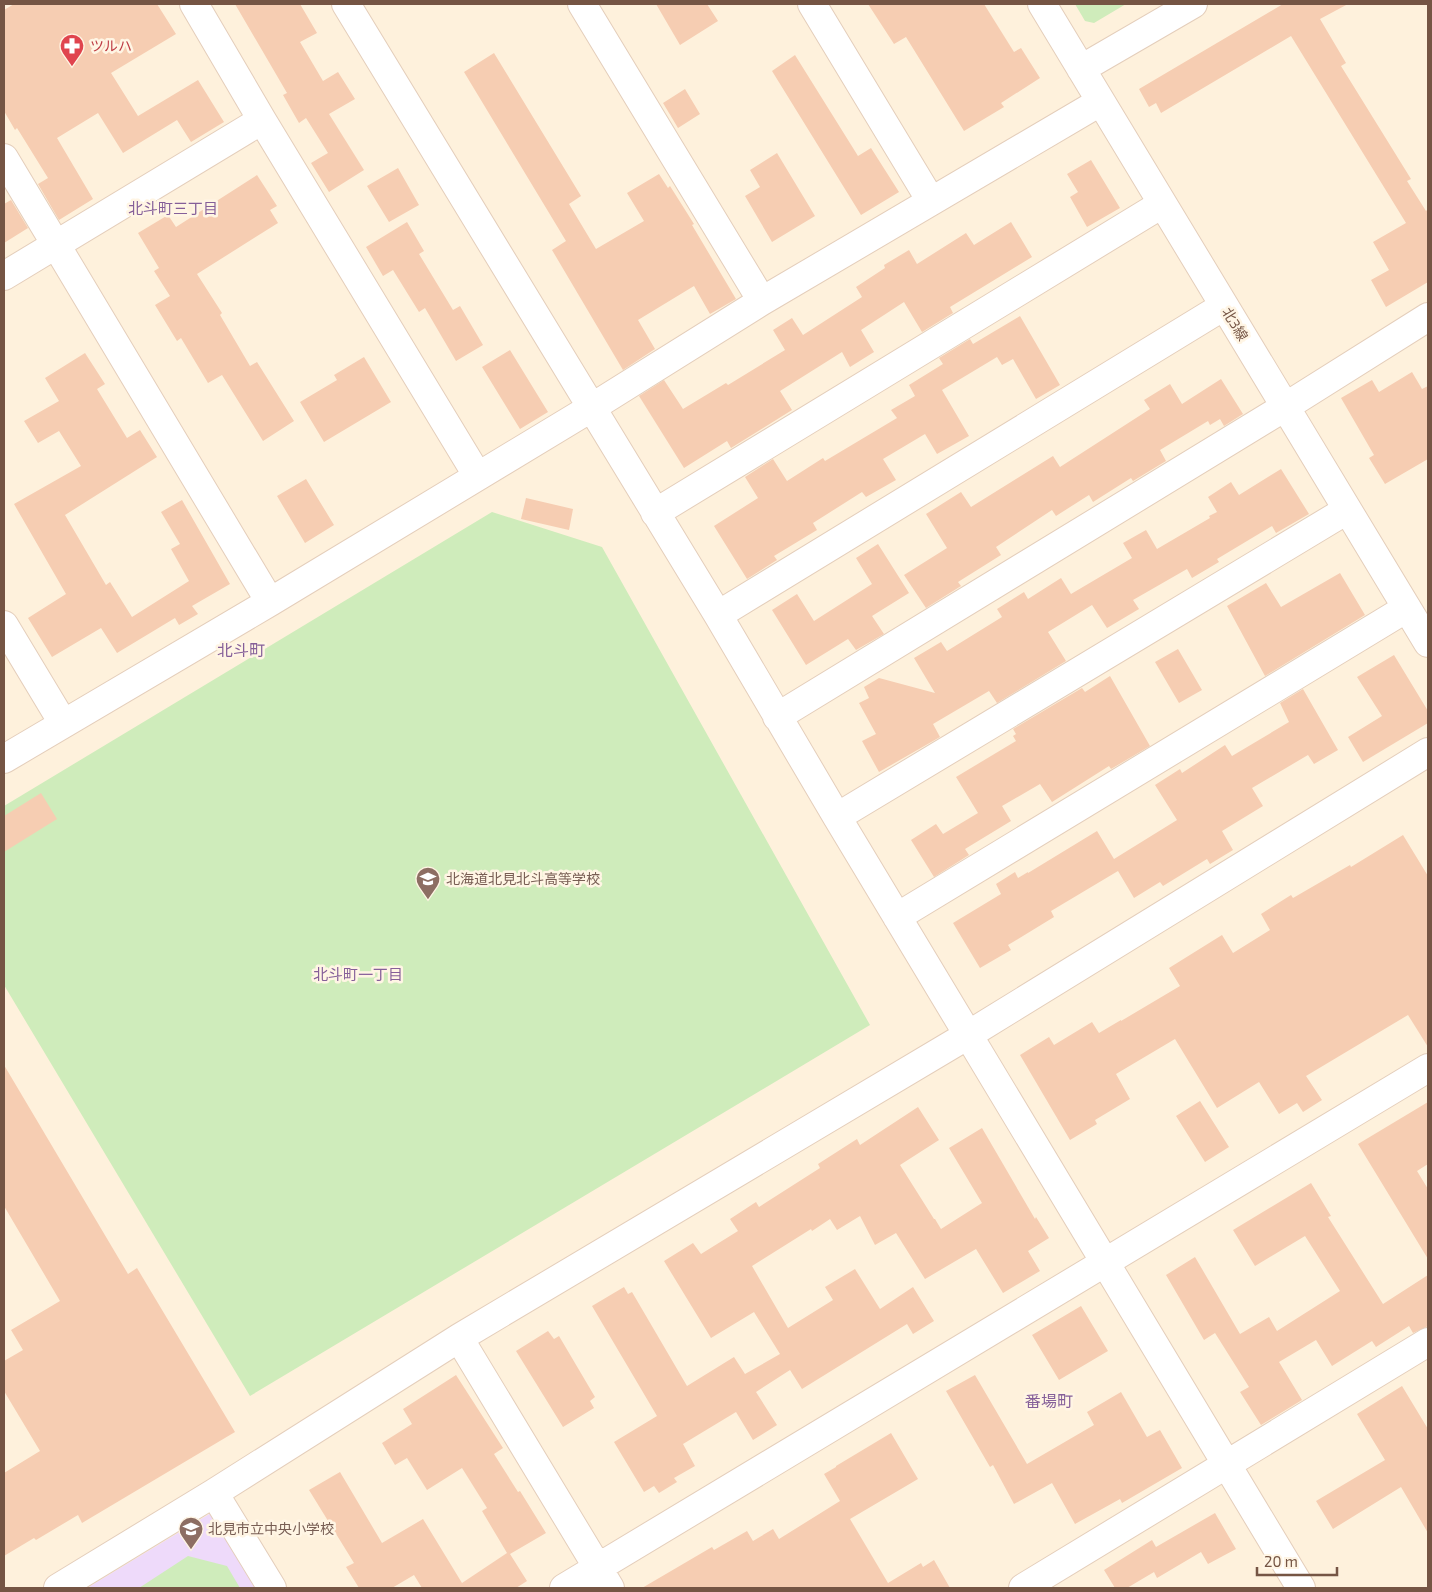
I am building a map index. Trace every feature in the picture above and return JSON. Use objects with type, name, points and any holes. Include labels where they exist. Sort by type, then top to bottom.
[{"type":"street","points":[[194,4],[477,475]]},
{"type":"street","points":[[346,4],[718,615],[836,817],[1301,1588]]},
{"type":"street","points":[[582,4],[762,301]]},
{"type":"street","points":[[812,4],[931,201]]},
{"type":"street","name":"北3線","points":[[1042,4],[1428,643]]},
{"type":"street","points":[[1081,69],[1193,4]]},
{"type":"street","points":[[4,759],[270,602],[477,475],[591,408],[762,301],[1100,102]]},
{"type":"street","points":[[4,276],[262,120]]},
{"type":"street","points":[[4,158],[270,602]]},
{"type":"street","points":[[655,513],[1162,204]]},
{"type":"street","points":[[718,615],[1224,306]]},
{"type":"street","points":[[778,716],[1285,407],[1428,317]]},
{"type":"street","points":[[836,817],[1347,510]]},
{"type":"street","points":[[897,918],[1407,608]]},
{"type":"street","points":[[4,624],[63,723]]},
{"type":"street","points":[[58,1588],[214,1493],[459,1338],[968,1035],[1428,752]]},
{"type":"street","points":[[564,1588],[604,1578],[1105,1262],[1428,1068]]},
{"type":"street","points":[[459,1338],[604,1578]]},
{"type":"street","points":[[1023,1588],[1428,1342]]},
{"type":"street","points":[[214,1493],[272,1588]]},
{"type":"shaded area","name":"北見市立中央小学校","points":[[211,1513],[256,1588],[87,1588]]},
{"type":"green space","points":[[1075,4],[1126,4],[1094,23],[1085,21]]},
{"type":"green space","name":"北海道北見北斗高等学校","points":[[492,512],[602,547],[870,1025],[250,1396],[4,985],[4,806]]},
{"type":"green space","points":[[188,1556],[227,1566],[240,1588],[139,1588]]},
{"type":"building","points":[[14,4],[157,4],[176,34],[111,73],[138,116],[198,80],[224,122],[191,142],[177,120],[123,153],[98,113],[57,138],[93,199],[59,220],[38,184],[48,178],[17,128],[15,130],[4,111],[4,10]]},
{"type":"building","points":[[235,4],[300,4],[317,33],[300,42],[323,81],[338,72],[355,99],[329,114],[364,170],[329,192],[311,163],[328,153],[306,118],[299,123],[283,95],[287,93]]},
{"type":"building","points":[[656,4],[707,4],[718,21],[680,45]]},
{"type":"building","points":[[868,4],[984,4],[1014,52],[1021,48],[1040,78],[1001,103],[1004,107],[964,131],[906,37],[894,44]]},
{"type":"building","points":[[1283,4],[1348,4],[1320,19],[1346,63],[1341,66],[1411,179],[1407,181],[1426,211],[1428,209],[1428,282],[1386,307],[1371,280],[1389,270],[1373,242],[1406,223],[1291,36],[1161,113],[1156,103],[1149,107],[1139,89]]},
{"type":"building","points":[[494,53],[581,196],[569,204],[596,249],[644,221],[627,193],[659,174],[668,188],[670,186],[694,224],[692,225],[736,299],[710,314],[694,286],[638,320],[655,349],[623,370],[552,250],[566,241],[464,72]]},
{"type":"building","points":[[795,55],[858,156],[871,148],[899,192],[861,215],[772,71]]},
{"type":"building","points":[[685,89],[700,114],[678,128],[663,103]]},
{"type":"building","points":[[777,153],[815,216],[772,242],[745,196],[760,187],[750,170]]},
{"type":"building","points":[[1091,160],[1120,208],[1087,227],[1070,197],[1078,192],[1067,174]]},
{"type":"building","points":[[398,168],[419,205],[389,222],[367,186]]},
{"type":"building","points":[[257,175],[277,206],[270,210],[278,223],[197,274],[222,313],[220,315],[250,366],[257,362],[294,421],[263,441],[222,375],[208,383],[181,338],[177,341],[155,305],[170,296],[154,271],[159,268],[138,233],[168,215],[176,227]]},
{"type":"building","points":[[11,200],[28,228],[4,243],[4,204]]},
{"type":"building","points":[[407,222],[424,251],[419,254],[453,310],[460,306],[483,345],[456,361],[425,308],[419,312],[393,270],[383,276],[366,247]]},
{"type":"building","points":[[1011,222],[1032,257],[950,307],[953,313],[922,332],[904,302],[861,330],[874,352],[850,367],[842,352],[780,391],[792,410],[731,448],[727,441],[684,468],[639,396],[664,380],[683,409],[726,383],[728,385],[785,350],[773,330],[792,318],[803,335],[862,297],[856,287],[885,268],[884,265],[909,250],[917,264],[966,233],[974,245]]},
{"type":"building","points":[[1020,316],[1060,385],[1036,399],[1013,359],[1002,365],[997,357],[942,390],[969,436],[937,454],[925,434],[883,459],[896,480],[866,497],[862,492],[813,523],[817,530],[774,556],[777,560],[747,579],[714,526],[758,498],[745,477],[773,459],[787,481],[823,458],[825,461],[897,418],[891,410],[915,396],[909,385],[943,364],[939,358],[970,339],[973,344]]},
{"type":"building","points":[[510,350],[548,412],[520,429],[482,367]]},
{"type":"building","points":[[85,353],[105,384],[97,389],[127,438],[140,430],[157,457],[65,515],[106,585],[110,582],[132,617],[189,581],[171,549],[180,544],[161,512],[182,500],[230,584],[192,606],[198,614],[179,625],[175,618],[117,653],[101,628],[52,657],[28,618],[66,594],[14,504],[81,466],[59,431],[38,443],[24,421],[59,401],[45,378]]},
{"type":"building","points":[[364,357],[391,402],[324,442],[300,402],[337,380],[334,375]]},
{"type":"building","points":[[1412,372],[1422,389],[1428,386],[1428,459],[1385,484],[1369,458],[1374,455],[1341,398],[1372,380],[1379,392]]},
{"type":"building","points":[[1221,379],[1243,414],[1224,426],[1220,419],[1210,425],[1208,421],[1160,450],[1166,461],[1133,481],[1131,478],[1093,502],[1089,495],[1056,516],[1052,510],[996,547],[1001,555],[958,582],[961,586],[926,608],[904,575],[947,548],[926,514],[961,492],[971,507],[1053,456],[1060,467],[1150,409],[1144,400],[1170,384],[1182,404]]},
{"type":"building","points":[[1281,469],[1309,514],[1276,533],[1272,526],[1217,559],[1219,562],[1192,578],[1187,569],[1133,600],[1139,609],[1107,628],[1092,605],[1048,632],[1066,661],[997,703],[989,691],[933,724],[940,737],[879,772],[862,741],[876,734],[859,703],[869,698],[864,687],[879,678],[935,693],[914,658],[941,642],[947,651],[1002,617],[997,609],[1024,592],[1028,599],[1061,578],[1071,594],[1132,558],[1123,543],[1146,530],[1157,549],[1217,512],[1208,497],[1231,482],[1239,495]]},
{"type":"building","points":[[306,479],[334,525],[305,543],[277,496]]},
{"type":"building","points":[[526,498],[573,509],[569,530],[521,519]]},
{"type":"building","points":[[878,544],[909,593],[872,616],[884,634],[856,650],[848,639],[806,665],[772,610],[797,594],[814,621],[872,584],[856,558]]},
{"type":"building","points":[[1340,573],[1365,615],[1265,676],[1227,606],[1266,583],[1281,607]]},
{"type":"building","points":[[1178,649],[1202,690],[1179,703],[1155,662]]},
{"type":"building","points":[[1394,655],[1428,711],[1428,723],[1363,762],[1348,737],[1382,716],[1357,677]]},
{"type":"building","points":[[1110,676],[1150,746],[1111,769],[1109,766],[1052,802],[1040,784],[1002,806],[1011,821],[965,849],[969,855],[934,877],[911,840],[936,824],[943,834],[978,813],[956,777],[1016,741],[1013,736],[1016,734],[1013,729],[1082,688],[1085,692]]},
{"type":"building","points":[[1303,689],[1338,750],[1314,764],[1308,755],[1252,788],[1263,806],[1222,831],[1233,850],[1210,864],[1207,859],[1163,886],[1160,882],[1134,898],[1118,871],[1051,911],[1054,917],[1008,945],[1011,950],[980,968],[953,923],[1001,894],[996,884],[1015,872],[1018,878],[1028,873],[1097,831],[1114,859],[1177,820],[1155,785],[1180,769],[1182,773],[1225,745],[1232,756],[1289,722],[1280,703]]},
{"type":"building","points":[[41,793],[57,819],[4,852],[4,816]]},
{"type":"building","points":[[1403,835],[1428,876],[1428,1047],[1408,1015],[1306,1076],[1322,1100],[1303,1112],[1297,1103],[1279,1114],[1259,1082],[1217,1108],[1175,1039],[1116,1074],[1130,1099],[1095,1120],[1097,1124],[1070,1140],[1020,1055],[1049,1037],[1054,1045],[1092,1022],[1099,1033],[1121,1021],[1180,986],[1169,968],[1222,935],[1233,953],[1270,930],[1261,914],[1291,895],[1293,898],[1350,865],[1351,867]]},
{"type":"building","points":[[4,1065],[128,1274],[137,1268],[235,1432],[82,1523],[78,1515],[36,1540],[34,1538],[4,1556],[4,1473],[40,1451],[4,1391],[4,1361],[23,1350],[11,1330],[60,1301],[4,1206]]},
{"type":"building","points":[[1200,1101],[1229,1147],[1205,1162],[1176,1116]]},
{"type":"building","points":[[1428,1102],[1428,1164],[1417,1171],[1428,1189],[1428,1259],[1358,1144]]},
{"type":"building","points":[[918,1107],[939,1140],[900,1165],[941,1229],[982,1203],[949,1148],[982,1128],[1035,1219],[1036,1217],[1049,1238],[1028,1251],[1040,1271],[1003,1293],[976,1249],[925,1279],[896,1233],[875,1245],[860,1216],[837,1230],[830,1219],[812,1231],[811,1229],[752,1266],[788,1328],[833,1300],[825,1287],[855,1269],[880,1309],[913,1287],[934,1321],[913,1334],[907,1324],[802,1389],[790,1370],[756,1392],[777,1425],[753,1440],[736,1412],[683,1444],[695,1466],[674,1478],[677,1482],[659,1493],[654,1486],[644,1492],[614,1442],[657,1416],[592,1306],[624,1287],[628,1294],[632,1292],[687,1386],[734,1357],[745,1374],[780,1354],[754,1312],[711,1338],[664,1261],[693,1243],[701,1254],[738,1231],[730,1219],[756,1202],[759,1207],[820,1168],[818,1164],[857,1139],[860,1145]]},
{"type":"building","points":[[1311,1183],[1331,1216],[1328,1217],[1383,1304],[1428,1275],[1428,1326],[1413,1333],[1409,1326],[1376,1347],[1372,1341],[1332,1366],[1316,1340],[1279,1362],[1302,1400],[1261,1425],[1240,1392],[1249,1387],[1215,1333],[1204,1340],[1166,1275],[1195,1257],[1240,1334],[1269,1317],[1277,1331],[1340,1291],[1305,1236],[1255,1266],[1233,1230]]},
{"type":"building","points":[[1081,1306],[1108,1351],[1059,1380],[1032,1335]]},
{"type":"building","points":[[548,1331],[554,1339],[559,1336],[595,1397],[590,1401],[594,1408],[563,1427],[516,1351]]},
{"type":"building","points":[[456,1375],[503,1448],[494,1454],[546,1533],[510,1554],[527,1581],[516,1588],[422,1588],[414,1575],[392,1588],[359,1588],[346,1567],[354,1563],[309,1490],[340,1472],[382,1543],[423,1519],[462,1583],[507,1553],[482,1511],[487,1508],[462,1468],[427,1490],[407,1458],[395,1465],[382,1443],[412,1424],[403,1409]]},
{"type":"building","points":[[975,1375],[1027,1464],[1094,1425],[1087,1412],[1121,1392],[1147,1437],[1160,1430],[1182,1468],[1122,1503],[1120,1499],[1075,1524],[1052,1483],[1014,1504],[993,1465],[990,1467],[946,1391]]},
{"type":"building","points":[[1402,1386],[1428,1429],[1428,1533],[1401,1487],[1333,1529],[1316,1501],[1385,1460],[1357,1414]]},
{"type":"building","points":[[891,1433],[918,1479],[850,1519],[888,1583],[921,1563],[923,1567],[934,1560],[950,1588],[642,1588],[712,1547],[714,1550],[747,1531],[753,1541],[773,1529],[779,1539],[840,1501],[824,1474]]},
{"type":"building","points":[[1215,1513],[1236,1549],[1208,1564],[1201,1552],[1157,1578],[1154,1572],[1127,1588],[1115,1588],[1104,1570],[1152,1540],[1156,1547]]},
{"type":"place","name":"ツルハ","points":[[72,67]]},
{"type":"place","name":"北海道北見北斗高等学校","points":[[428,900]]},
{"type":"place","name":"北見市立中央小学校","points":[[191,1550]]},
{"type":"district","name":"北斗町三丁目","points":[[173,209]]},
{"type":"district","name":"北斗町","points":[[241,650]]},
{"type":"district","name":"北斗町一丁目","points":[[358,975]]},
{"type":"district","name":"番場町","points":[[1049,1401]]}]
